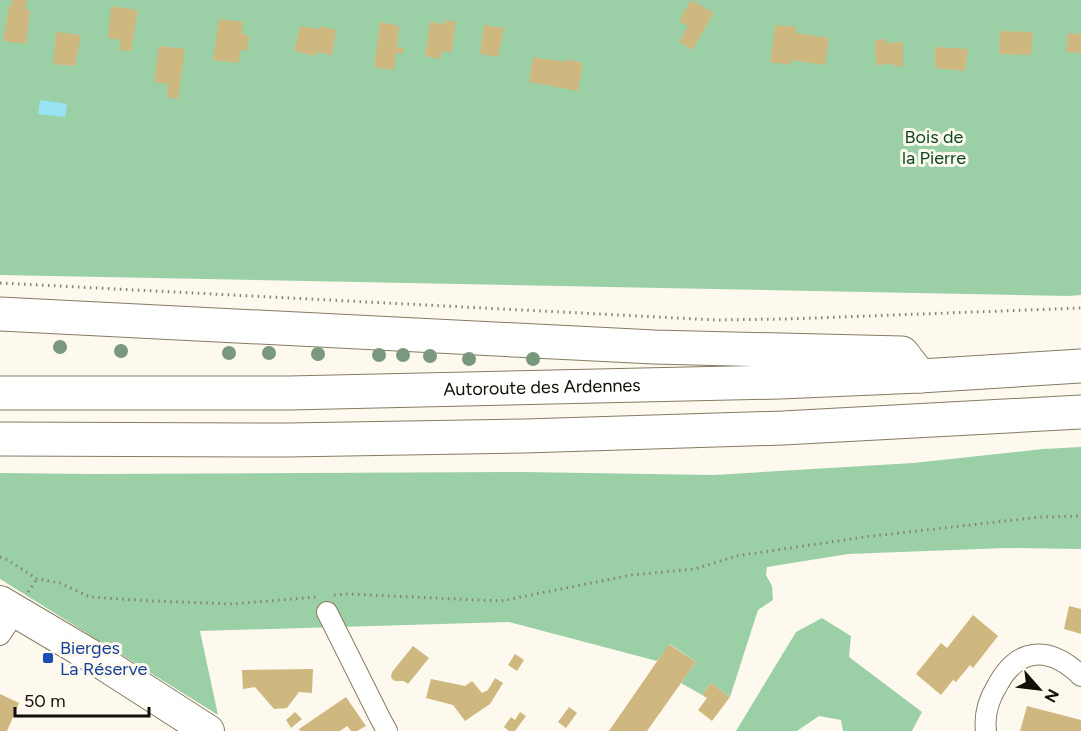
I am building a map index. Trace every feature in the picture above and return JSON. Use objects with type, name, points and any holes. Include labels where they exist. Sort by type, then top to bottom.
[{"type":"highway","points":[[0,314],[654,346],[902,352],[920,376]]},
{"type":"highway","name":"Autoroute des Ardennes","points":[[0,393],[301,393],[780,382],[1081,366]]},
{"type":"highway","points":[[0,439],[288,440],[525,436],[783,428],[1081,412]]},
{"type":"main road","points":[[5,616],[93,657],[208,731]]},
{"type":"street","points":[[327,612],[387,731]]},
{"type":"street","points":[[986,731],[988,706],[992,694],[1004,674],[1021,658],[1034,654],[1048,655],[1060,659],[1081,676]]},
{"type":"path","points":[[0,283],[716,320],[1081,309]]},
{"type":"path","points":[[0,557],[38,579],[60,583],[90,597],[233,604],[347,594],[501,601],[631,575],[695,569],[736,556],[864,537],[1040,517],[1081,516]]},
{"type":"green space","name":"Bois de la Pierre","points":[[0,0],[1081,0],[1081,295],[0,275]]},
{"type":"green space","points":[[1081,447],[1081,549],[1007,548],[848,554],[767,567],[766,575],[772,586],[773,600],[758,610],[730,697],[711,683],[702,695],[681,683],[696,662],[670,644],[657,661],[509,622],[200,631],[218,715],[0,579],[0,473],[523,472],[714,475],[913,463]]},
{"type":"green space","points":[[822,618],[851,636],[849,657],[922,712],[912,731],[843,731],[841,720],[819,716],[797,731],[736,731],[796,632]]},
{"type":"water","points":[[40,100],[67,104],[65,117],[38,114]]},
{"type":"building","points":[[12,0],[27,0],[25,9],[30,10],[26,44],[3,41]]},
{"type":"building","points":[[691,0],[714,13],[692,50],[679,42],[688,26],[679,21]]},
{"type":"building","points":[[111,6],[138,10],[131,51],[119,50],[121,40],[108,38]]},
{"type":"building","points":[[219,19],[243,22],[242,34],[249,36],[247,51],[240,50],[239,63],[213,60]]},
{"type":"building","points":[[446,20],[456,22],[451,53],[442,51],[440,59],[425,56],[430,22],[445,24]]},
{"type":"building","points":[[380,22],[399,26],[397,47],[404,48],[403,54],[396,53],[394,70],[374,67]]},
{"type":"building","points":[[484,25],[504,28],[498,57],[480,54]]},
{"type":"building","points":[[775,25],[796,27],[796,33],[829,38],[825,65],[791,60],[791,65],[770,62]]},
{"type":"building","points":[[300,26],[319,29],[320,26],[336,30],[332,55],[317,52],[315,56],[294,51]]},
{"type":"building","points":[[1000,31],[1033,32],[1031,55],[999,54]]},
{"type":"building","points":[[56,32],[81,35],[75,66],[53,64]]},
{"type":"building","points":[[1068,33],[1081,34],[1081,53],[1066,52]]},
{"type":"building","points":[[886,39],[886,43],[903,42],[903,66],[876,65],[875,40]]},
{"type":"building","points":[[159,46],[185,49],[178,99],[167,97],[168,84],[154,82]]},
{"type":"building","points":[[935,47],[968,49],[965,71],[935,68]]},
{"type":"building","points":[[533,57],[566,62],[566,59],[583,63],[578,91],[529,82]]},
{"type":"building","points":[[1069,606],[1081,609],[1081,634],[1064,629]]},
{"type":"building","points":[[973,615],[998,636],[973,668],[970,665],[941,695],[916,674],[941,643],[947,648]]},
{"type":"building","points":[[669,644],[696,662],[647,731],[609,731]]},
{"type":"building","points":[[413,646],[429,658],[408,684],[404,681],[395,681],[391,676],[392,672]]},
{"type":"building","points":[[515,654],[524,660],[517,671],[508,665]]},
{"type":"building","points":[[313,669],[312,693],[299,692],[287,708],[274,709],[255,687],[243,689],[242,670]]},
{"type":"building","points":[[495,678],[503,683],[490,704],[465,721],[453,705],[426,698],[431,679],[465,686],[472,681],[482,693],[488,690]]},
{"type":"building","points":[[711,683],[730,697],[712,721],[698,710],[707,698],[702,695]]},
{"type":"building","points":[[0,694],[19,703],[7,731],[0,731]]},
{"type":"building","points":[[346,697],[366,726],[357,731],[351,731],[347,726],[340,731],[300,731],[299,729]]},
{"type":"building","points":[[1027,706],[1081,720],[1081,731],[1020,731]]},
{"type":"building","points":[[569,707],[577,713],[566,728],[558,722]]},
{"type":"building","points":[[295,712],[302,719],[291,728],[286,720]]},
{"type":"building","points":[[520,712],[526,716],[515,731],[509,731],[504,727],[511,717],[515,720]]},
{"type":"place","name":"Bierges La Réserve","points":[[48,658]]}]
